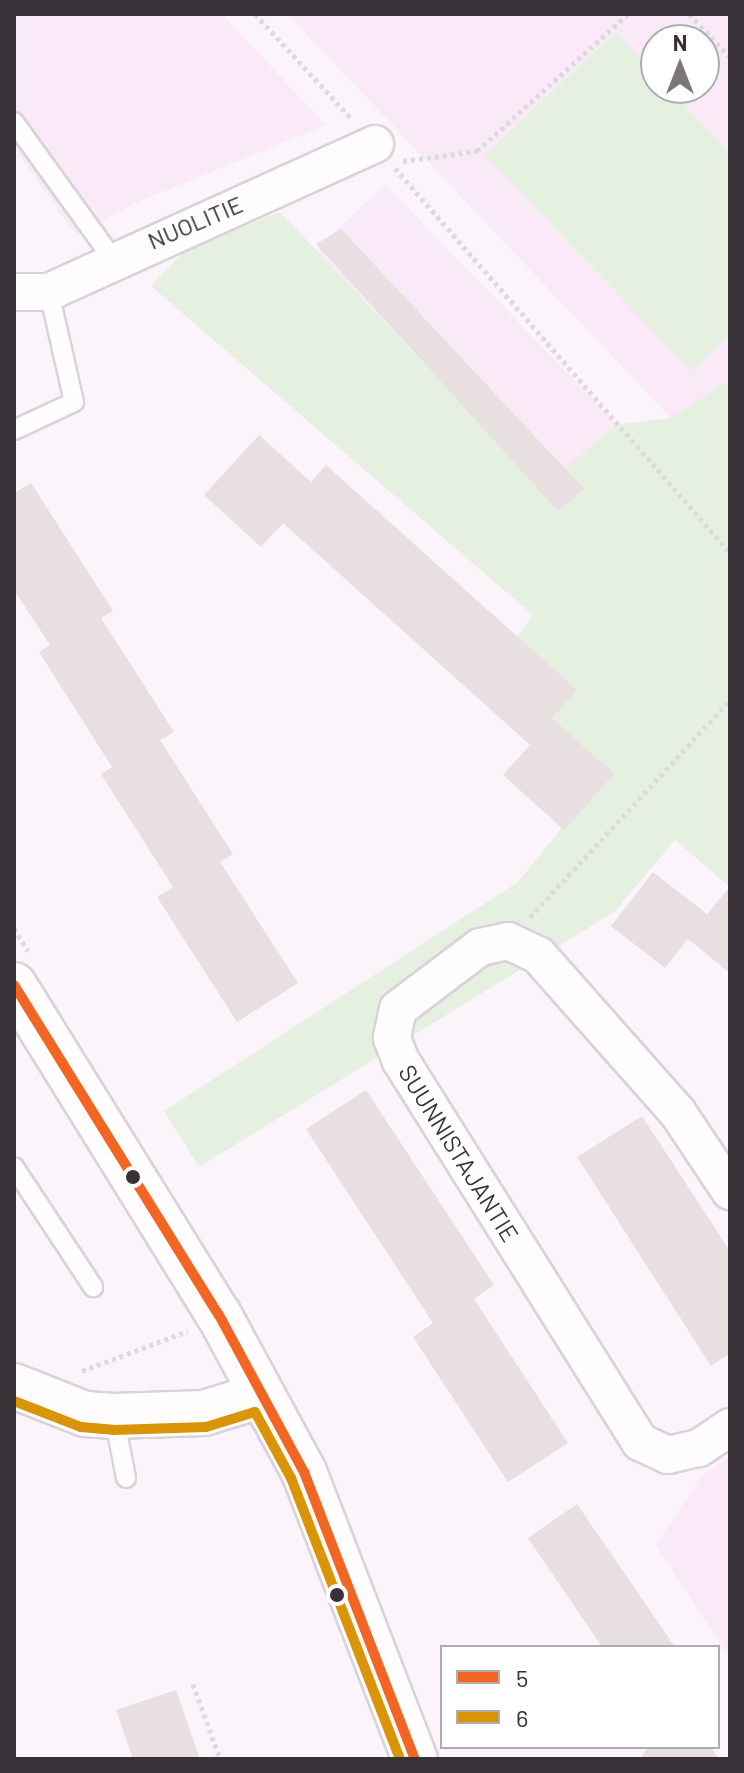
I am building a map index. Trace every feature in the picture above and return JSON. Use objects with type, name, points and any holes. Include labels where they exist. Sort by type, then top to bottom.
[{"type":"street","name":"NUOLITIE","points":[[32,292],[375,144]]},
{"type":"street","points":[[508,941],[548,966],[678,1113],[730,1191]]},
{"type":"street","name":"SUUNNISTAJANTIE","points":[[508,941],[480,947],[398,1009],[392,1038],[401,1061],[640,1442],[668,1455],[699,1448],[730,1427]]},
{"type":"street","points":[[14,985],[219,1315],[304,1472],[415,1759]]},
{"type":"street","points":[[14,1386],[85,1414],[114,1416],[204,1413],[262,1395]]},
{"type":"lane","points":[[14,122],[112,258]]},
{"type":"lane","points":[[14,430],[74,402],[32,292]]},
{"type":"lane","points":[[14,1167],[93,1287]]},
{"type":"lane","points":[[114,1416],[126,1478]]},
{"type":"path","points":[[255,14],[375,144]]},
{"type":"path","points":[[628,14],[477,151],[390,162],[730,553]]},
{"type":"path","points":[[689,14],[730,57]]},
{"type":"path","points":[[508,941],[730,700]]},
{"type":"path","points":[[74,1374],[151,1351],[219,1315]]},
{"type":"path","points":[[193,1684],[220,1759]]},
{"type":"shaded area","points":[[14,14],[222,14],[326,125],[133,204],[77,236],[14,148]]},
{"type":"shaded area","points":[[287,14],[730,14],[730,379],[671,418]]},
{"type":"shaded area","points":[[385,184],[616,423],[547,490],[316,251]]},
{"type":"shaded area","points":[[730,1457],[730,1659],[656,1545],[702,1475]]},
{"type":"green space","points":[[615,32],[640,58],[640,104],[684,104],[730,152],[730,335],[692,371],[485,156]]},
{"type":"green space","points":[[280,212],[543,489],[614,425],[671,418],[730,379],[730,887],[675,840],[614,912],[199,1167],[164,1111],[518,882],[603,777],[544,727],[510,646],[533,615],[151,286],[186,250]]},
{"type":"building","points":[[341,229],[584,489],[558,511],[316,244]]},
{"type":"building","points":[[259,435],[311,482],[326,465],[577,690],[552,718],[614,774],[564,830],[503,775],[530,745],[283,523],[261,547],[204,495]]},
{"type":"building","points":[[31,483],[113,611],[101,618],[174,732],[160,740],[233,854],[220,862],[298,983],[237,1022],[157,897],[173,887],[101,774],[112,767],[39,652],[50,645],[14,590],[14,493]]},
{"type":"building","points":[[653,872],[707,914],[730,887],[730,973],[688,939],[665,968],[611,926]]},
{"type":"building","points":[[366,1090],[494,1285],[474,1299],[568,1443],[508,1482],[413,1337],[433,1323],[306,1129]]},
{"type":"building","points":[[642,1116],[730,1251],[730,1353],[711,1366],[577,1157]]},
{"type":"building","points":[[577,1504],[674,1645],[601,1645],[528,1538]]},
{"type":"building","points":[[176,1690],[200,1759],[133,1759],[116,1710]]},
{"type":"building","points":[[647,1749],[712,1749],[719,1759],[640,1759]]},
{"type":"transit line","name":"5","points":[[14,985],[219,1315],[304,1472],[415,1759]]},
{"type":"transit line","name":"6","points":[[14,1401],[81,1427],[113,1430],[206,1427],[255,1412],[291,1478],[400,1759]]}]
